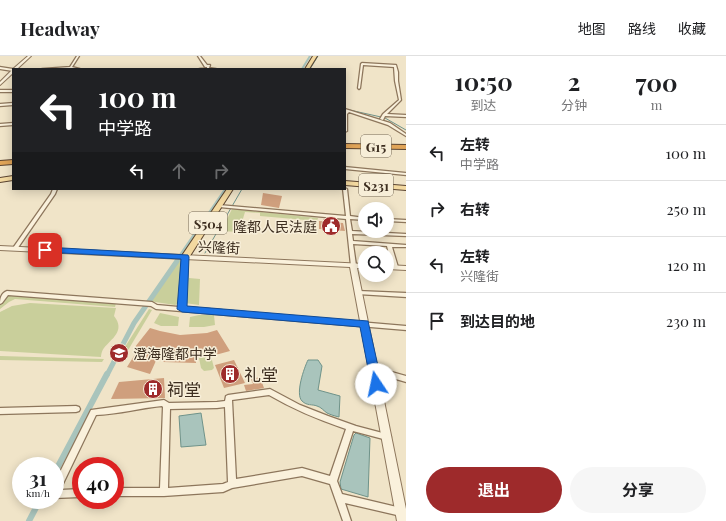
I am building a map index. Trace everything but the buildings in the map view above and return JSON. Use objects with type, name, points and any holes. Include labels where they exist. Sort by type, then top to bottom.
[{"type":"highway","name":"G15","points":[[346,148],[406,149]]},
{"type":"highway","points":[[0,164],[12,163]]},
{"type":"main road","points":[[308,68],[315,59]]},
{"type":"main road","points":[[0,181],[12,179]]},
{"type":"main road","name":"S231","points":[[346,184],[406,189]]},
{"type":"main road","name":"S504","points":[[185,257],[229,190]]},
{"type":"street","points":[[16,68],[30,56]]},
{"type":"street","points":[[71,67],[78,56]]},
{"type":"street","points":[[199,56],[206,66],[209,66],[210,68]]},
{"type":"street","points":[[359,88],[362,64],[396,66],[398,77],[396,80],[400,100],[387,110],[382,119]]},
{"type":"street","points":[[0,68],[12,70]]},
{"type":"street","points":[[57,68],[75,68]]},
{"type":"street","points":[[0,83],[12,72]]},
{"type":"street","points":[[0,91],[12,91]]},
{"type":"street","points":[[400,94],[406,95]]},
{"type":"street","points":[[0,105],[12,104]]},
{"type":"street","points":[[347,111],[389,124]]},
{"type":"street","points":[[358,114],[382,119],[406,135]]},
{"type":"street","points":[[384,115],[406,116]]},
{"type":"street","points":[[0,125],[12,124]]},
{"type":"street","points":[[346,168],[406,174]]},
{"type":"street","points":[[15,248],[55,190]]},
{"type":"street","points":[[339,497],[402,516],[353,265],[345,190]]},
{"type":"street","points":[[219,206],[358,219]]},
{"type":"street","points":[[394,220],[406,221]]},
{"type":"street","points":[[350,232],[406,235]]},
{"type":"street","points":[[351,242],[406,246]]},
{"type":"street","points":[[388,244],[396,267],[406,268]]},
{"type":"street","name":"兴隆街","points":[[0,248],[358,265]]},
{"type":"street","points":[[182,309],[185,257]]},
{"type":"street","points":[[0,302],[7,293],[136,303],[182,309],[406,328]]},
{"type":"street","points":[[359,293],[406,295]]},
{"type":"street","points":[[374,370],[406,379]]},
{"type":"street","points":[[232,484],[228,398],[270,392],[292,405],[350,427],[387,437]]},
{"type":"street","points":[[64,474],[94,412],[110,412],[150,404],[164,403],[167,406],[217,405],[228,403]]},
{"type":"street","points":[[164,492],[167,406]]},
{"type":"street","points":[[0,411],[76,409]]},
{"type":"street","points":[[347,521],[333,481],[350,427]]},
{"type":"street","points":[[124,492],[164,492],[223,488],[232,484],[302,472],[333,481]]},
{"type":"green space","points":[[232,209],[318,218],[317,221],[260,216],[260,213],[245,212],[239,232],[221,231]]},
{"type":"green space","points":[[178,259],[182,259],[180,303],[175,305],[149,301]]},
{"type":"green space","points":[[186,261],[189,261],[189,278],[200,279],[199,305],[185,303]]},
{"type":"green space","points":[[9,294],[116,303],[115,307],[15,299],[0,309],[0,305]]},
{"type":"green space","points":[[30,303],[116,308],[114,316],[117,321],[118,330],[103,349],[101,357],[0,351],[0,312],[12,306]]},
{"type":"green space","points":[[149,309],[152,310],[121,362],[116,361]]},
{"type":"green space","points":[[160,313],[179,317],[178,326],[161,326],[154,323]]},
{"type":"green space","points":[[199,315],[214,315],[215,325],[189,327],[190,317]]},
{"type":"green space","points":[[0,356],[104,359],[102,362],[0,360]]},
{"type":"green space","points":[[211,356],[214,368],[212,370],[204,371],[201,368],[199,358]]},
{"type":"water","points":[[308,360],[318,360],[322,366],[318,390],[340,396],[339,417],[327,413],[315,405],[306,404],[300,398],[299,393],[301,381]]},
{"type":"water","points":[[201,413],[206,445],[181,447],[179,416]]},
{"type":"water","points":[[356,433],[370,438],[368,497],[341,489],[340,482],[354,435]]},
{"type":"waterway","points":[[303,68],[310,56]]},
{"type":"waterway","points":[[311,68],[318,56]]},
{"type":"waterway","points":[[346,109],[381,117]]},
{"type":"waterway","points":[[385,118],[406,130]]},
{"type":"waterway","points":[[176,262],[225,190]]},
{"type":"waterway","points":[[205,253],[241,190]]},
{"type":"waterway","points":[[107,375],[134,323],[177,261]]},
{"type":"waterway","points":[[63,457],[107,374]]},
{"type":"waterway","points":[[29,521],[35,509]]},
{"type":"place","name":"隆都人民法庭","points":[[331,226]]},
{"type":"place","name":"澄海隆都中学","points":[[119,353]]},
{"type":"place","name":"礼堂","points":[[230,374]]},
{"type":"place","name":"祠堂","points":[[153,389]]},
{"type":"route","points":[[45,250],[185,257],[182,309],[365,324],[376,384]]}]
